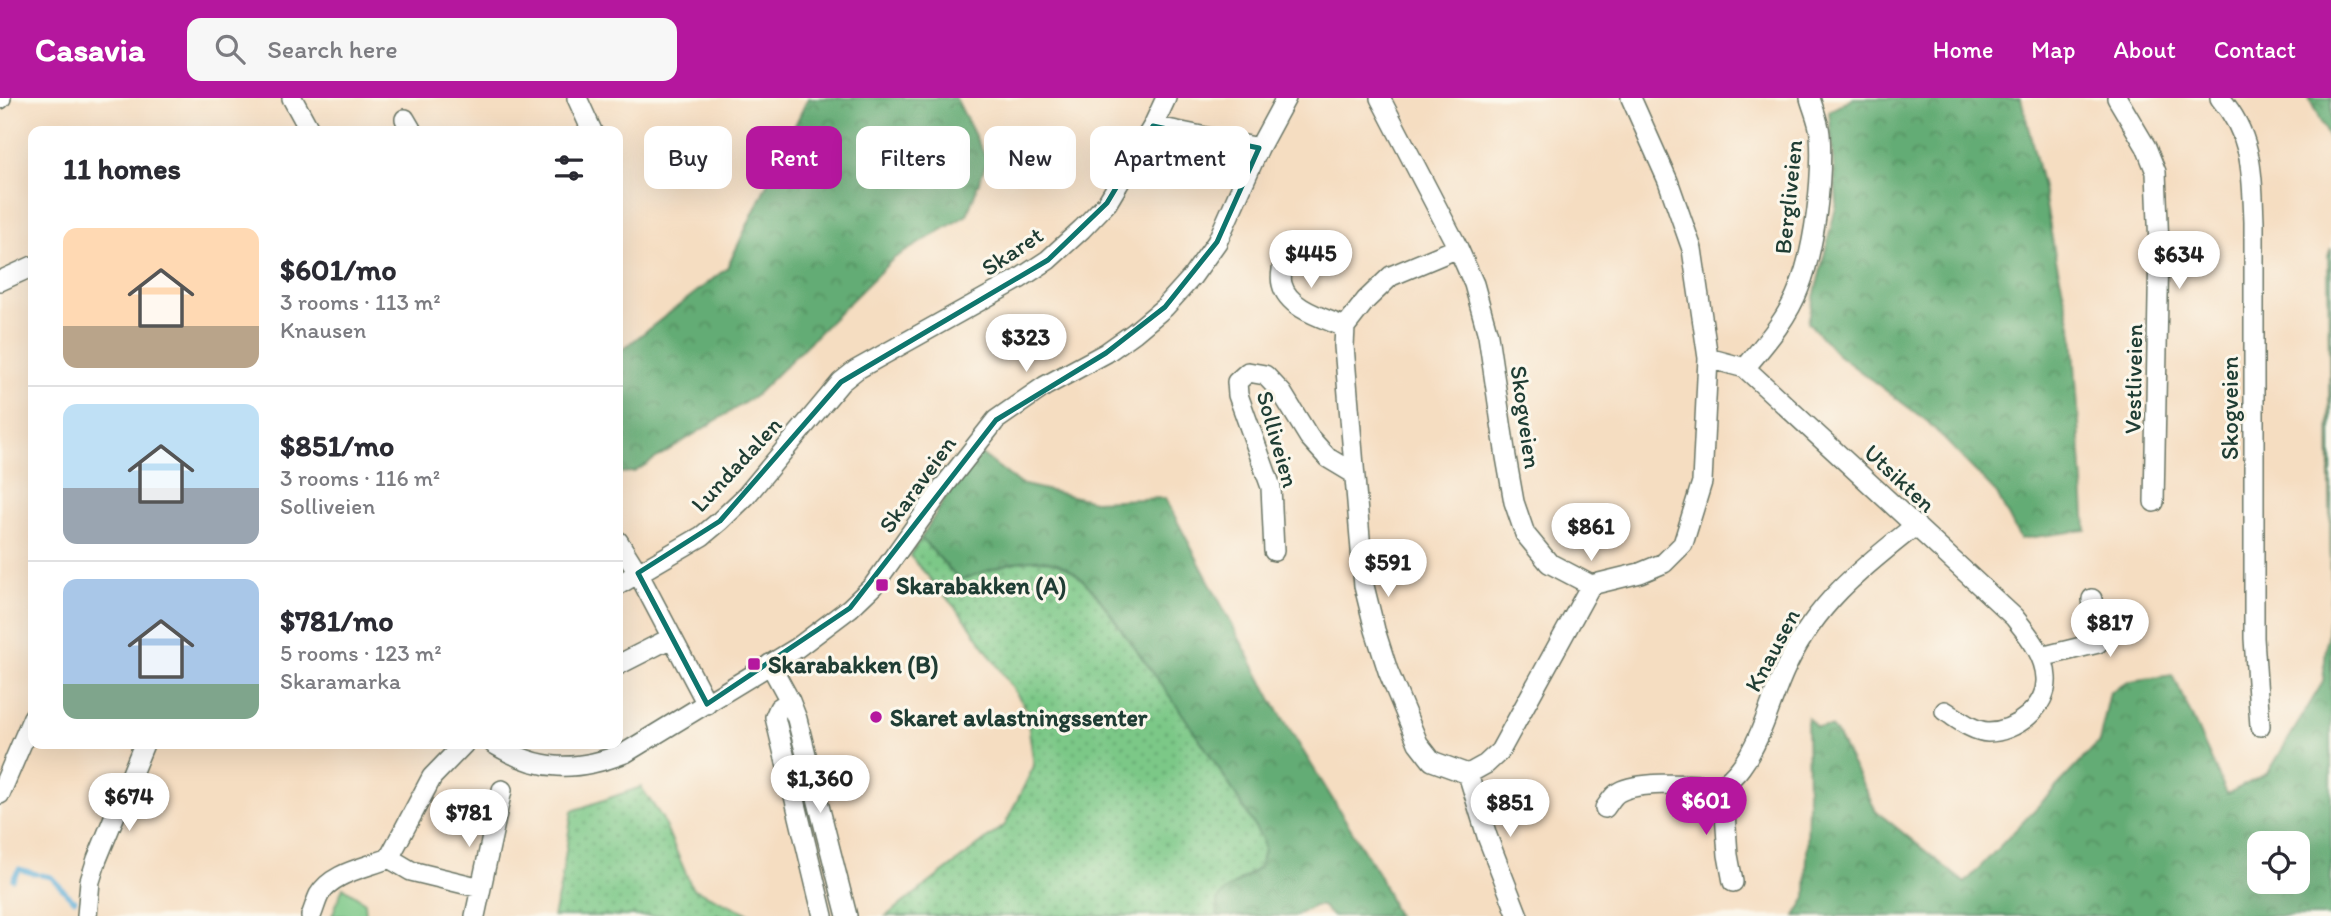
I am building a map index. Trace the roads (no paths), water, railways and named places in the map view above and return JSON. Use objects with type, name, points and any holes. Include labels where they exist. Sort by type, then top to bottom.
[{"type":"street","points":[[292,98],[304,126]]},
{"type":"street","points":[[577,98],[590,126]]},
{"type":"street","name":"Skaret","points":[[1153,126],[1167,98]]},
{"type":"street","name":"Skaraveien","points":[[503,749],[521,759],[546,765],[566,767],[597,764],[625,753],[827,628],[873,586],[945,485],[996,420],[1045,386],[1106,353],[1165,307],[1192,277],[1217,242],[1259,148],[1286,98]]},
{"type":"street","name":"Skogveien","points":[[1380,98],[1458,248],[1474,285],[1488,335],[1510,480],[1525,534],[1549,563],[1591,585]]},
{"type":"street","points":[[1458,248],[1391,276],[1366,300],[1345,327],[1344,365],[1364,586],[1388,671],[1413,732],[1425,752],[1432,761],[1468,774],[1486,764],[1500,751],[1591,585],[1640,573],[1664,563],[1683,544],[1702,482],[1708,358],[1692,249],[1668,181],[1631,98]]},
{"type":"street","name":"Bergliveien","points":[[1745,368],[1778,327],[1799,290],[1811,247],[1819,184],[1820,133],[1810,98]]},
{"type":"street","name":"Vestliveien","points":[[2117,98],[2146,147],[2156,172],[2159,247],[2154,502]]},
{"type":"street","name":"Skogveien","points":[[2220,98],[2233,114],[2242,132],[2250,154],[2252,174],[2253,638],[2260,726]]},
{"type":"street","points":[[1250,146],[1259,148]]},
{"type":"street","name":"Skaret","points":[[856,370],[1048,260],[1107,203],[1115,189]]},
{"type":"street","points":[[1288,245],[1281,282],[1287,297],[1304,309],[1345,327]]},
{"type":"street","points":[[0,281],[28,268]]},
{"type":"street","name":"Utsikten","points":[[1708,358],[1745,368],[2014,617],[2033,641],[2041,657],[2046,680],[2042,699],[2027,717],[2006,729],[1987,732],[1971,727],[1945,711]]},
{"type":"street","name":"Lundadalen","points":[[623,582],[702,536],[720,521],[746,495],[841,382],[856,370]]},
{"type":"street","name":"Solliveien","points":[[1274,551],[1271,487],[1238,395],[1237,382],[1248,372],[1265,375],[1282,393],[1309,437],[1328,458],[1353,474]]},
{"type":"street","name":"Knausen","points":[[1723,786],[1741,767],[1752,749],[1787,664],[1810,623],[1848,580],[1916,525]]},
{"type":"street","points":[[623,549],[707,704]]},
{"type":"street","points":[[2041,657],[2098,643],[2092,600]]},
{"type":"street","points":[[623,662],[671,638]]},
{"type":"street","points":[[770,664],[790,701],[802,736],[847,916]]},
{"type":"street","points":[[790,701],[779,708],[775,717],[823,916]]},
{"type":"street","points":[[0,794],[28,729]]},
{"type":"street","points":[[86,916],[90,881],[97,859],[142,749]]},
{"type":"street","points":[[311,916],[321,892],[336,879],[353,870],[369,867],[389,858],[432,777],[459,749]]},
{"type":"street","points":[[1468,774],[1487,836],[1518,916]]},
{"type":"street","points":[[1605,808],[1617,792],[1630,788],[1669,785],[1723,786],[1726,842],[1733,882]]},
{"type":"street","points":[[475,916],[502,790]]},
{"type":"street","points":[[389,858],[411,871],[481,888]]},
{"type":"waterway","points":[[13,879],[19,869],[36,874]]},
{"type":"waterway","points":[[41,875],[51,877],[75,900]]},
{"type":"place","name":"Skarabakken (A)","points":[[882,585]]},
{"type":"place","name":"Skarabakken (B)","points":[[754,664]]},
{"type":"place","name":"Skaret avlastningssenter","points":[[876,717]]}]
